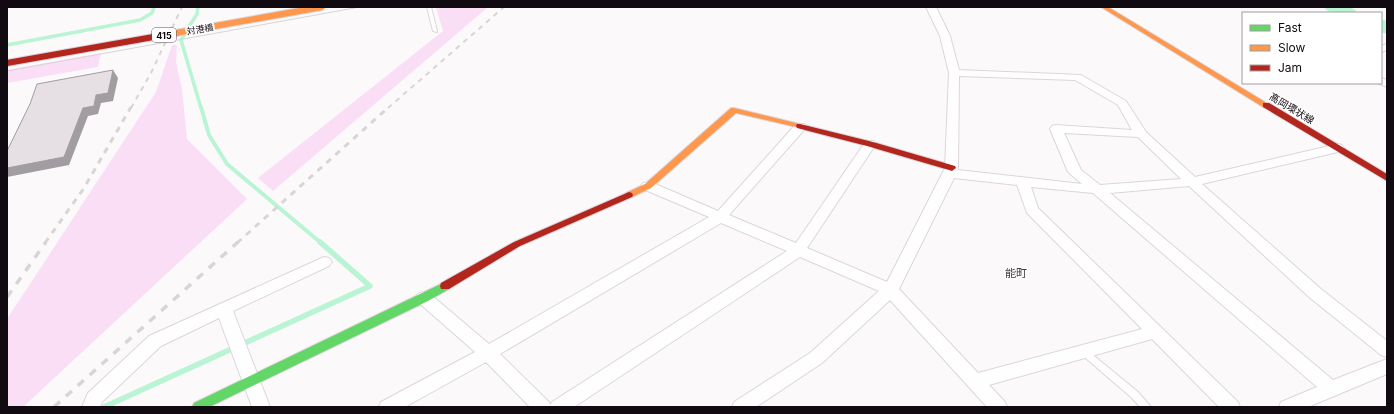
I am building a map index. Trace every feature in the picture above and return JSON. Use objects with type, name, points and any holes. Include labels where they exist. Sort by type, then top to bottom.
[{"type":"main road","name":"対港橋","points":[[7,63],[322,7]]},
{"type":"main road","name":"高岡環状線","points":[[1104,7],[1387,178]]},
{"type":"main road","points":[[198,407],[424,298],[517,244],[648,186],[734,110],[870,144],[951,171]]},
{"type":"street","points":[[752,404],[816,358],[891,290],[951,171],[954,73],[945,36],[931,7]]},
{"type":"street","points":[[954,73],[1077,78],[1112,96],[1122,103],[1140,134],[1315,293],[1387,350]]},
{"type":"street","points":[[388,407],[488,353],[720,217],[800,126]]},
{"type":"street","points":[[1140,134],[1056,129],[1075,172],[1096,188],[1331,389]]},
{"type":"street","points":[[559,407],[798,251],[870,144]]},
{"type":"street","points":[[951,171],[1023,183],[1096,188],[1192,182],[1338,148]]},
{"type":"street","points":[[1023,183],[1032,210],[1232,407]]},
{"type":"street","points":[[648,186],[891,290],[976,381],[998,407]]},
{"type":"street","points":[[91,407],[94,398],[155,341],[324,262]]},
{"type":"street","points":[[424,298],[488,353],[542,407]]},
{"type":"street","points":[[224,309],[261,407]]},
{"type":"street","points":[[976,381],[1156,332]]},
{"type":"street","points":[[1288,407],[1387,366]]},
{"type":"lane","points":[[429,7],[435,31]]},
{"type":"lane","points":[[1084,352],[1135,395],[1146,407]]},
{"type":"shaded area","points":[[436,7],[488,7],[273,191],[258,178],[443,31]]},
{"type":"shaded area","points":[[172,45],[177,45],[176,63],[182,89],[187,139],[247,199],[23,407],[7,407],[7,319],[156,92]]},
{"type":"shaded area","points":[[101,53],[98,67],[7,83],[7,70]]},
{"type":"building","points":[[113,70],[108,93],[96,95],[94,106],[83,108],[64,157],[7,168],[7,151],[30,104],[37,84]]},
{"type":"waterway","points":[[7,45],[140,20],[152,13],[154,7]]},
{"type":"waterway","points":[[190,25],[197,14],[198,7]]},
{"type":"waterway","points":[[1333,7],[1346,12]]},
{"type":"waterway","points":[[1382,26],[1387,28]]},
{"type":"waterway","points":[[184,35],[181,40],[201,108]]},
{"type":"waterway","points":[[201,107],[209,135],[227,164],[321,243]]},
{"type":"waterway","points":[[104,407],[370,286],[320,242]]},
{"type":"tram line","points":[[7,71],[360,7]]},
{"type":"railway","points":[[131,108],[151,73],[182,7]]},
{"type":"railway","points":[[388,108],[504,7]]},
{"type":"railway","points":[[45,243],[84,188],[131,107]]},
{"type":"railway","points":[[237,243],[389,107]]},
{"type":"railway","points":[[7,297],[46,242]]},
{"type":"railway","points":[[54,407],[238,242]]},
{"type":"traffic: fast","points":[[198,407],[424,298],[445,286]]},
{"type":"traffic: slow","points":[[159,36],[322,7]]},
{"type":"traffic: slow","points":[[1104,7],[1266,105]]},
{"type":"traffic: slow","points":[[629,195],[648,186],[734,110],[800,126]]},
{"type":"traffic: jam","points":[[7,63],[159,36]]},
{"type":"traffic: jam","points":[[1266,105],[1387,178]]},
{"type":"traffic: jam","points":[[800,126],[870,144],[952,168]]},
{"type":"traffic: jam","points":[[445,286],[517,244],[629,195]]},
{"type":"district","name":"能町","points":[[1016,273]]}]
